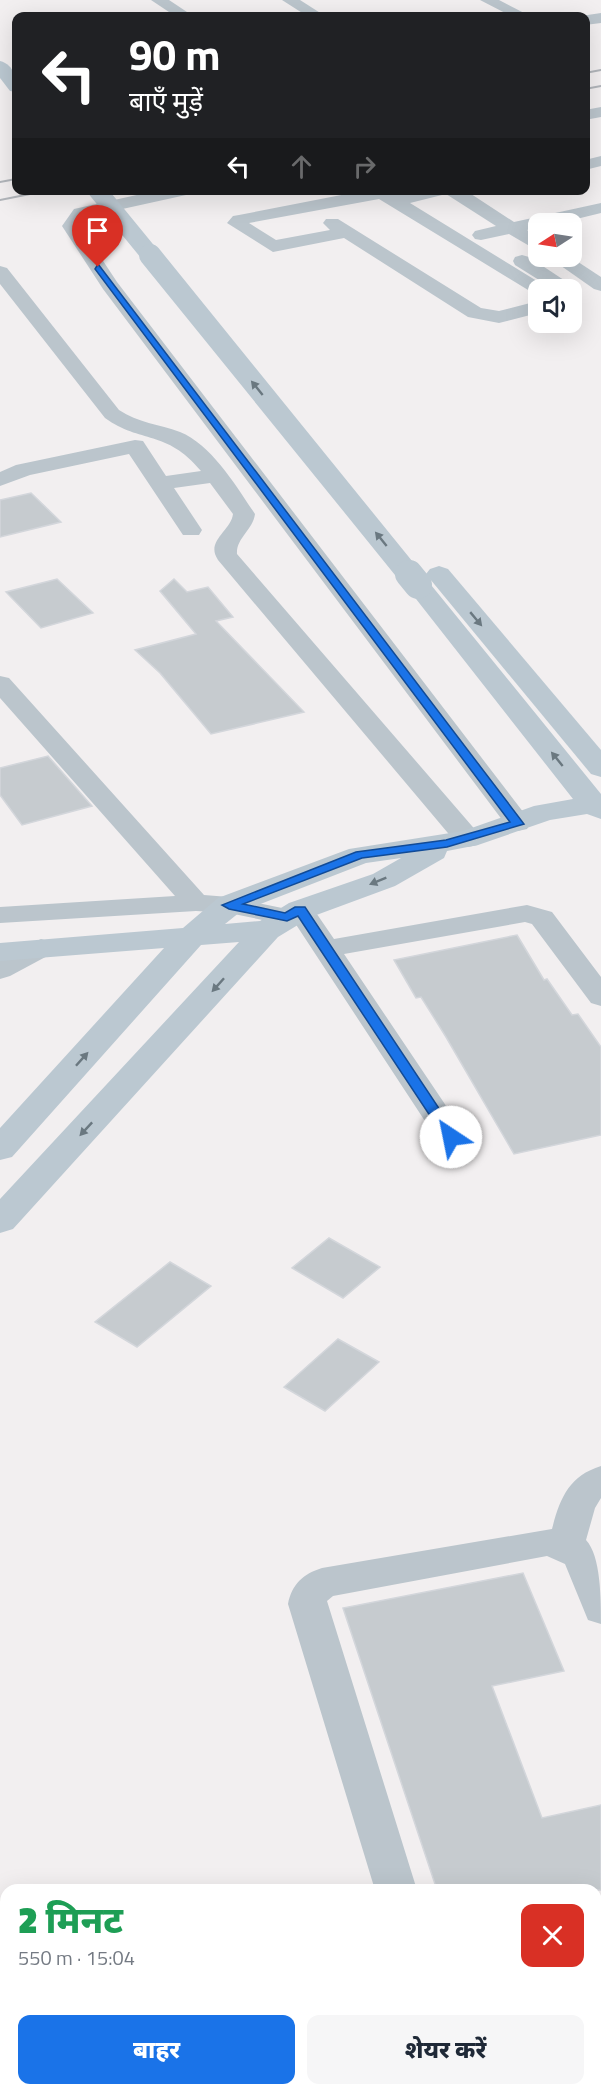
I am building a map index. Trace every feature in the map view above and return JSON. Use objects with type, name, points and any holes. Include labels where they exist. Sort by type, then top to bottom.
[{"type":"street","points":[[158,0],[178,12]]},
{"type":"street","points":[[289,0],[310,12]]},
{"type":"street","points":[[487,0],[513,12]]},
{"type":"street","points":[[0,47],[12,62]]},
{"type":"street","points":[[0,66],[12,82]]},
{"type":"street","points":[[101,195],[427,572],[601,768]]},
{"type":"street","points":[[121,195],[392,520]]},
{"type":"street","points":[[163,195],[80,213],[71,225],[110,285],[257,476],[531,818]]},
{"type":"street","points":[[348,232],[273,246],[236,224],[239,220],[364,195]]},
{"type":"street","points":[[461,195],[528,236]]},
{"type":"street","points":[[406,196],[481,235],[552,279]]},
{"type":"street","points":[[406,196],[528,283]]},
{"type":"street","points":[[306,206],[475,313],[499,317],[528,310]]},
{"type":"street","points":[[481,235],[601,208]]},
{"type":"street","points":[[582,226],[601,222]]},
{"type":"street","points":[[497,246],[528,241]]},
{"type":"street","points":[[576,267],[596,278]]},
{"type":"street","points":[[0,272],[112,414],[127,425],[180,440],[190,448],[216,479],[244,514],[243,523],[227,539],[224,549],[226,555],[457,842]]},
{"type":"street","points":[[0,479],[24,470],[135,446],[191,530]]},
{"type":"street","points":[[160,483],[257,476]]},
{"type":"street","points":[[0,952],[192,936],[285,919],[384,880],[457,842],[595,796],[427,572]]},
{"type":"street","points":[[0,683],[196,903]]},
{"type":"street","points":[[0,1149],[192,936],[229,905],[360,855],[457,842]]},
{"type":"street","points":[[0,915],[196,903],[229,905],[285,919],[326,949],[451,1137]]},
{"type":"street","points":[[326,949],[527,913],[542,918],[601,997]]},
{"type":"street","points":[[0,1221],[285,919]]},
{"type":"street","points":[[0,970],[41,948]]},
{"type":"street","points":[[566,1546],[576,1506],[596,1481],[601,1479]]},
{"type":"street","points":[[394,1884],[307,1604],[309,1594],[322,1583],[547,1542],[566,1546],[580,1555],[601,1609]]},
{"type":"building","points":[[31,493],[61,522],[0,537],[0,500]]},
{"type":"building","points":[[57,579],[93,613],[41,628],[6,592]]},
{"type":"building","points":[[174,579],[187,592],[208,587],[233,617],[216,621],[304,712],[211,734],[160,673],[135,650],[196,634],[160,591]]},
{"type":"building","points":[[48,756],[92,806],[22,825],[0,795],[0,768]]},
{"type":"building","points":[[517,935],[544,980],[547,979],[572,1015],[578,1014],[601,1047],[601,1135],[514,1154],[446,1037],[421,997],[416,998],[394,960]]},
{"type":"building","points":[[329,1238],[380,1267],[343,1298],[292,1268]]},
{"type":"building","points":[[170,1262],[211,1286],[137,1347],[95,1322]]},
{"type":"building","points":[[338,1339],[379,1362],[325,1411],[284,1387]]},
{"type":"building","points":[[523,1573],[564,1671],[492,1686],[542,1818],[601,1805],[601,1884],[435,1884],[343,1608]]},
{"type":"railway","points":[[590,72],[601,70]]},
{"type":"railway","points":[[590,88],[601,86]]},
{"type":"railway","points":[[0,182],[12,180]]},
{"type":"railway","points":[[0,200],[25,195]]},
{"type":"route","points":[[98,267],[518,824],[447,844],[360,855],[229,905],[287,917],[300,910],[451,1137]]}]
